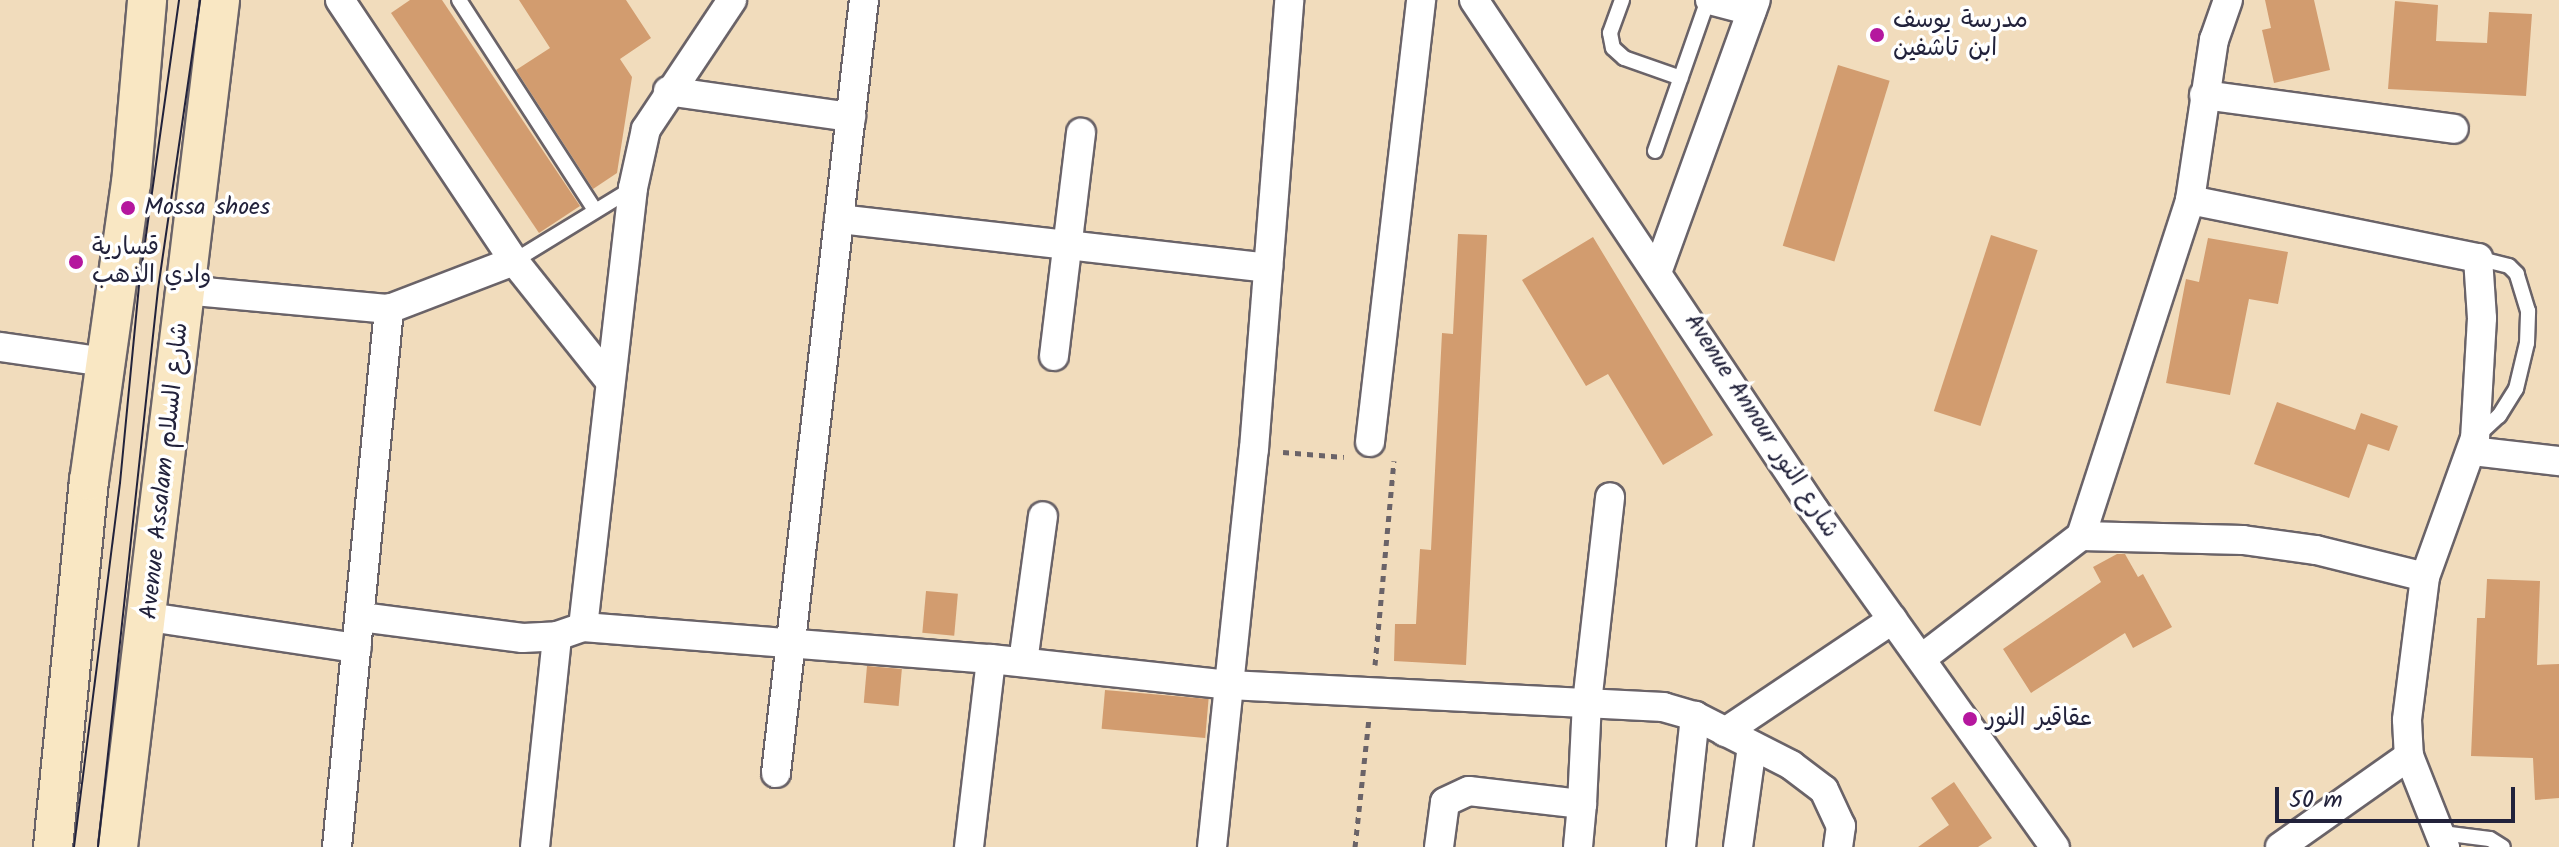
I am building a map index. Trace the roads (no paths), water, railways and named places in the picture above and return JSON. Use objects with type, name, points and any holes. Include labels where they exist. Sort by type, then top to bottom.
[{"type":"main road","points":[[53,847],[106,362],[131,184],[147,0]]},
{"type":"main road","name":"Avenue Assalam شارع السلام","points":[[118,847],[149,617],[184,290],[220,0]]},
{"type":"street","points":[[340,0],[514,261],[609,380]]},
{"type":"street","points":[[535,847],[609,380],[633,188],[646,129],[668,91],[732,0]]},
{"type":"street","points":[[776,773],[787,644],[864,0]]},
{"type":"street","points":[[1212,847],[1254,449],[1289,0]]},
{"type":"street","points":[[1369,453],[1421,0]]},
{"type":"street","name":"Avenue Annour شارع النور","points":[[1474,0],[1658,270],[1815,511],[2055,847]]},
{"type":"street","points":[[1658,270],[1754,6],[1709,0]]},
{"type":"street","points":[[1922,658],[2081,536],[2190,200],[2204,95],[2228,0]]},
{"type":"street","points":[[668,91],[851,117]]},
{"type":"street","points":[[2204,95],[2454,129]]},
{"type":"street","points":[[1054,356],[1081,133]]},
{"type":"street","points":[[2190,200],[2478,258],[2482,318],[2473,444],[2425,577],[2407,720],[2409,756],[2444,840]]},
{"type":"street","points":[[839,219],[1065,248],[1268,268]]},
{"type":"street","points":[[184,290],[389,309],[514,261]]},
{"type":"street","points":[[337,847],[389,309]]},
{"type":"street","points":[[0,347],[106,362]]},
{"type":"street","points":[[2473,444],[2559,461]]},
{"type":"street","points":[[1578,847],[1587,703],[1610,497]]},
{"type":"street","points":[[1023,662],[1043,516]]},
{"type":"street","points":[[2081,536],[2243,540],[2316,550],[2425,577]]},
{"type":"street","points":[[149,617],[357,648]]},
{"type":"street","points":[[361,617],[523,638],[570,631],[787,644],[991,659],[1229,685],[1372,695],[1663,707],[1695,716],[1824,790],[1846,840]]},
{"type":"street","points":[[1725,732],[1893,619]]},
{"type":"street","points":[[969,847],[991,659]]},
{"type":"street","points":[[1681,847],[1695,716]]},
{"type":"street","points":[[1738,847],[1752,746]]},
{"type":"street","points":[[2280,847],[2409,756]]},
{"type":"street","points":[[1439,847],[1443,808],[1460,792],[1582,804]]},
{"type":"lane","points":[[459,0],[594,209]]},
{"type":"lane","points":[[1622,0],[1610,33],[1613,48],[1624,58],[1681,78]]},
{"type":"lane","points":[[1655,151],[1709,0]]},
{"type":"lane","points":[[514,261],[594,209],[633,188]]},
{"type":"lane","points":[[2473,444],[2499,416],[2516,389],[2528,311],[2517,274],[2509,266],[2478,258]]},
{"type":"lane","points":[[2444,840],[2490,839],[2503,847]]},
{"type":"tram line","points":[[74,847],[120,483],[139,285],[179,0]]},
{"type":"tram line","points":[[98,847],[158,289],[200,0]]},
{"type":"place","name":"مدرسة يوسف ابن تاشفين","points":[[1877,35]]},
{"type":"place","name":"Mossa shoes","points":[[128,208]]},
{"type":"place","name":"قسارية وادي الذهب","points":[[76,262]]},
{"type":"place","name":"عقاقير النور","points":[[1970,719]]}]
